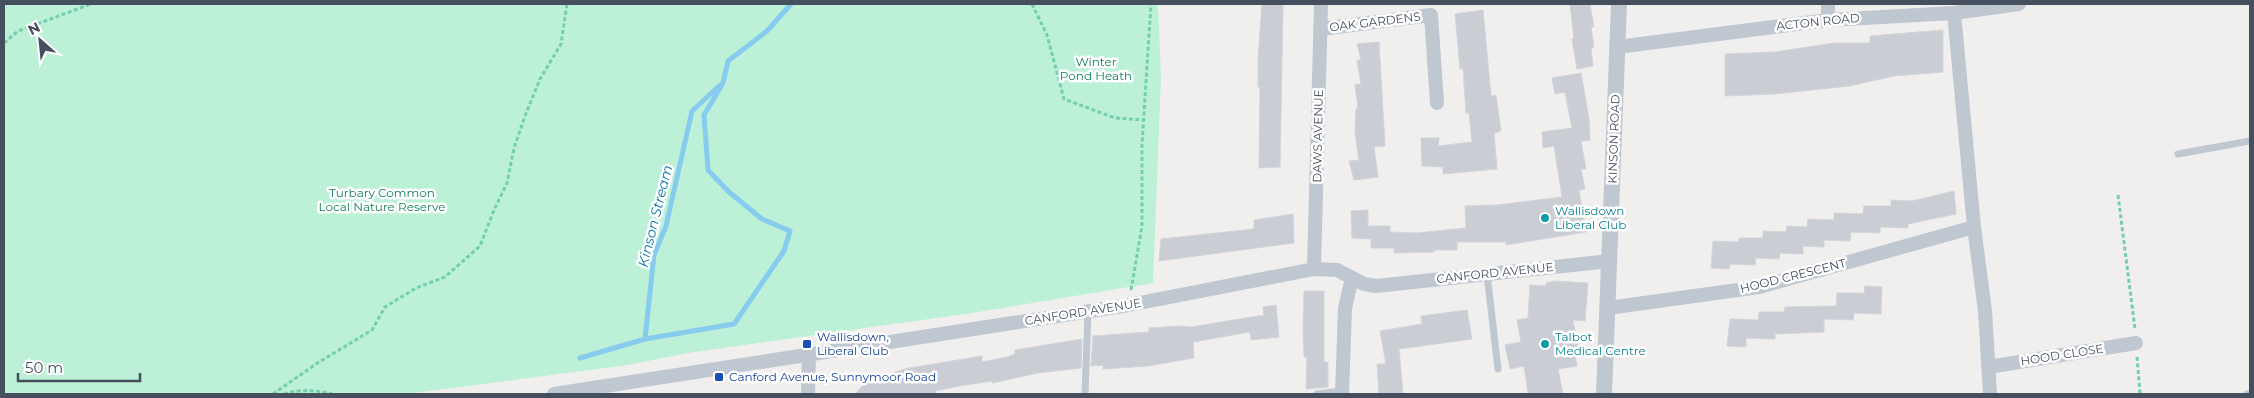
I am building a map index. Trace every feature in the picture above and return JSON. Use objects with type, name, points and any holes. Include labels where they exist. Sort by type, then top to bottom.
[{"type":"street","name":"DAWS AVENUE","points":[[1314,269],[1321,4]]},
{"type":"street","name":"KINSON ROAD","points":[[1604,394],[1619,4]]},
{"type":"street","points":[[1828,4],[1828,20]]},
{"type":"street","name":"ACTON ROAD","points":[[1617,47],[1828,20],[1954,13],[2019,4]]},
{"type":"street","name":"OAK GARDENS","points":[[1320,29],[1432,9],[1437,103]]},
{"type":"street","points":[[1954,13],[1974,228],[1985,311],[1990,394]]},
{"type":"street","name":"HOOD CRESCENT","points":[[1608,308],[1759,287],[1974,228]]},
{"type":"street","name":"CANFORD AVENUE","points":[[554,394],[809,353],[1088,312],[1314,269],[1337,270],[1364,284],[1376,286],[1610,261]]},
{"type":"street","points":[[1342,392],[1345,308],[1352,278]]},
{"type":"street","name":"HOOD CLOSE","points":[[1988,367],[2136,343]]},
{"type":"street","points":[[808,394],[809,353]]},
{"type":"lane","points":[[2178,154],[2250,141]]},
{"type":"lane","points":[[1487,274],[1498,369]]},
{"type":"lane","points":[[1085,394],[1088,312]]},
{"type":"lane","points":[[1317,394],[1342,392]]},
{"type":"path","points":[[4,43],[18,31],[91,4]]},
{"type":"path","points":[[274,394],[316,364],[372,330],[386,307],[416,288],[446,277],[480,246],[507,183],[514,148],[525,116],[540,79],[561,44],[567,4]]},
{"type":"path","points":[[1032,4],[1047,35],[1064,99],[1115,118],[1145,120]]},
{"type":"path","points":[[1129,305],[1142,226],[1142,144],[1145,120],[1150,4]]},
{"type":"path","points":[[2118,195],[2127,252],[2140,394]]},
{"type":"path","points":[[284,394],[294,391],[317,390],[332,394]]},
{"type":"green space","name":"Turbary Common Local Nature Reserve","points":[[4,4],[1158,4],[1161,77],[1153,283],[972,313],[688,353],[628,365],[406,394],[4,394]]},
{"type":"building","points":[[1262,4],[1283,4],[1280,167],[1259,168],[1260,87],[1258,87],[1258,59]]},
{"type":"building","points":[[1570,4],[1590,4],[1594,27],[1591,27],[1594,47],[1591,48],[1593,66],[1577,69],[1572,39],[1574,38]]},
{"type":"building","points":[[1483,10],[1491,96],[1496,95],[1501,131],[1494,133],[1497,169],[1443,174],[1443,167],[1422,166],[1421,138],[1439,138],[1438,146],[1472,142],[1469,113],[1466,113],[1463,68],[1460,69],[1455,14]]},
{"type":"building","points":[[1943,30],[1943,72],[1894,76],[1849,86],[1775,94],[1725,96],[1725,54],[1775,52],[1834,43],[1870,43],[1870,36]]},
{"type":"building","points":[[1379,42],[1385,146],[1374,147],[1378,177],[1354,180],[1349,161],[1359,160],[1355,133],[1356,109],[1358,108],[1355,85],[1361,84],[1357,60],[1361,60],[1357,44]]},
{"type":"building","points":[[1581,73],[1589,119],[1590,140],[1581,141],[1586,169],[1581,169],[1585,189],[1579,190],[1586,232],[1506,245],[1506,242],[1457,242],[1457,250],[1434,250],[1434,252],[1394,253],[1394,248],[1371,248],[1371,239],[1352,238],[1351,211],[1368,210],[1368,226],[1390,226],[1390,232],[1417,233],[1466,228],[1465,206],[1497,205],[1562,197],[1554,146],[1543,148],[1542,132],[1572,128],[1565,92],[1555,94],[1552,78]]},
{"type":"building","points":[[1954,191],[1956,214],[1908,224],[1908,228],[1880,227],[1880,233],[1851,232],[1850,241],[1824,240],[1824,247],[1803,246],[1803,254],[1780,253],[1779,259],[1756,258],[1755,265],[1730,264],[1729,269],[1711,268],[1713,241],[1739,242],[1739,238],[1763,238],[1763,231],[1786,232],[1787,226],[1807,227],[1808,219],[1834,220],[1834,213],[1863,214],[1864,206],[1891,206],[1891,200],[1912,201]]},
{"type":"building","points":[[1293,214],[1294,243],[1159,261],[1161,239],[1254,229],[1254,220]]},
{"type":"building","points":[[1553,281],[1588,283],[1585,321],[1573,320],[1580,355],[1575,355],[1577,366],[1558,369],[1563,394],[1528,394],[1524,366],[1510,369],[1505,345],[1521,342],[1517,320],[1528,318],[1530,285],[1546,286],[1546,283]]},
{"type":"building","points":[[1865,286],[1882,287],[1881,314],[1854,313],[1853,320],[1824,319],[1824,332],[1775,334],[1775,339],[1746,338],[1746,347],[1727,346],[1730,319],[1758,320],[1759,312],[1784,312],[1785,307],[1836,306],[1837,293],[1864,293]]},
{"type":"building","points":[[1304,291],[1324,291],[1324,362],[1328,362],[1328,387],[1306,389],[1307,357],[1304,357],[1303,330]]},
{"type":"building","points":[[1276,305],[1279,337],[1251,340],[1250,332],[1193,342],[1194,358],[1148,366],[1103,369],[1103,365],[1091,366],[1093,336],[1149,332],[1149,328],[1191,327],[1264,315],[1263,307]]},
{"type":"building","points":[[1467,310],[1472,339],[1399,349],[1403,394],[1379,394],[1377,364],[1386,364],[1380,331],[1422,324],[1421,316]]},
{"type":"building","points":[[1082,339],[1081,368],[1038,373],[992,383],[992,381],[959,386],[935,391],[935,394],[855,394],[871,376],[876,380],[896,375],[895,372],[909,368],[982,356],[982,362],[1007,357],[1015,354],[1015,350]]},
{"type":"waterway","name":"Kinson Stream","points":[[580,358],[645,339],[734,324],[784,251],[790,231],[762,219],[729,192],[708,170],[704,115],[723,83],[728,61],[767,31],[791,4]]},
{"type":"waterway","name":"Kinson Stream","points":[[645,339],[654,255],[666,226],[692,111],[719,86]]},
{"type":"place","name":"Wallisdown Liberal Club","points":[[1545,218]]},
{"type":"place","name":"Wallisdown, Liberal Club","points":[[807,344]]},
{"type":"place","name":"Talbot Medical Centre","points":[[1545,344]]},
{"type":"place","name":"Canford Avenue, Sunnymoor Road","points":[[719,377]]},
{"type":"park label","name":"Winter Pond Heath","points":[[1096,69]]}]
